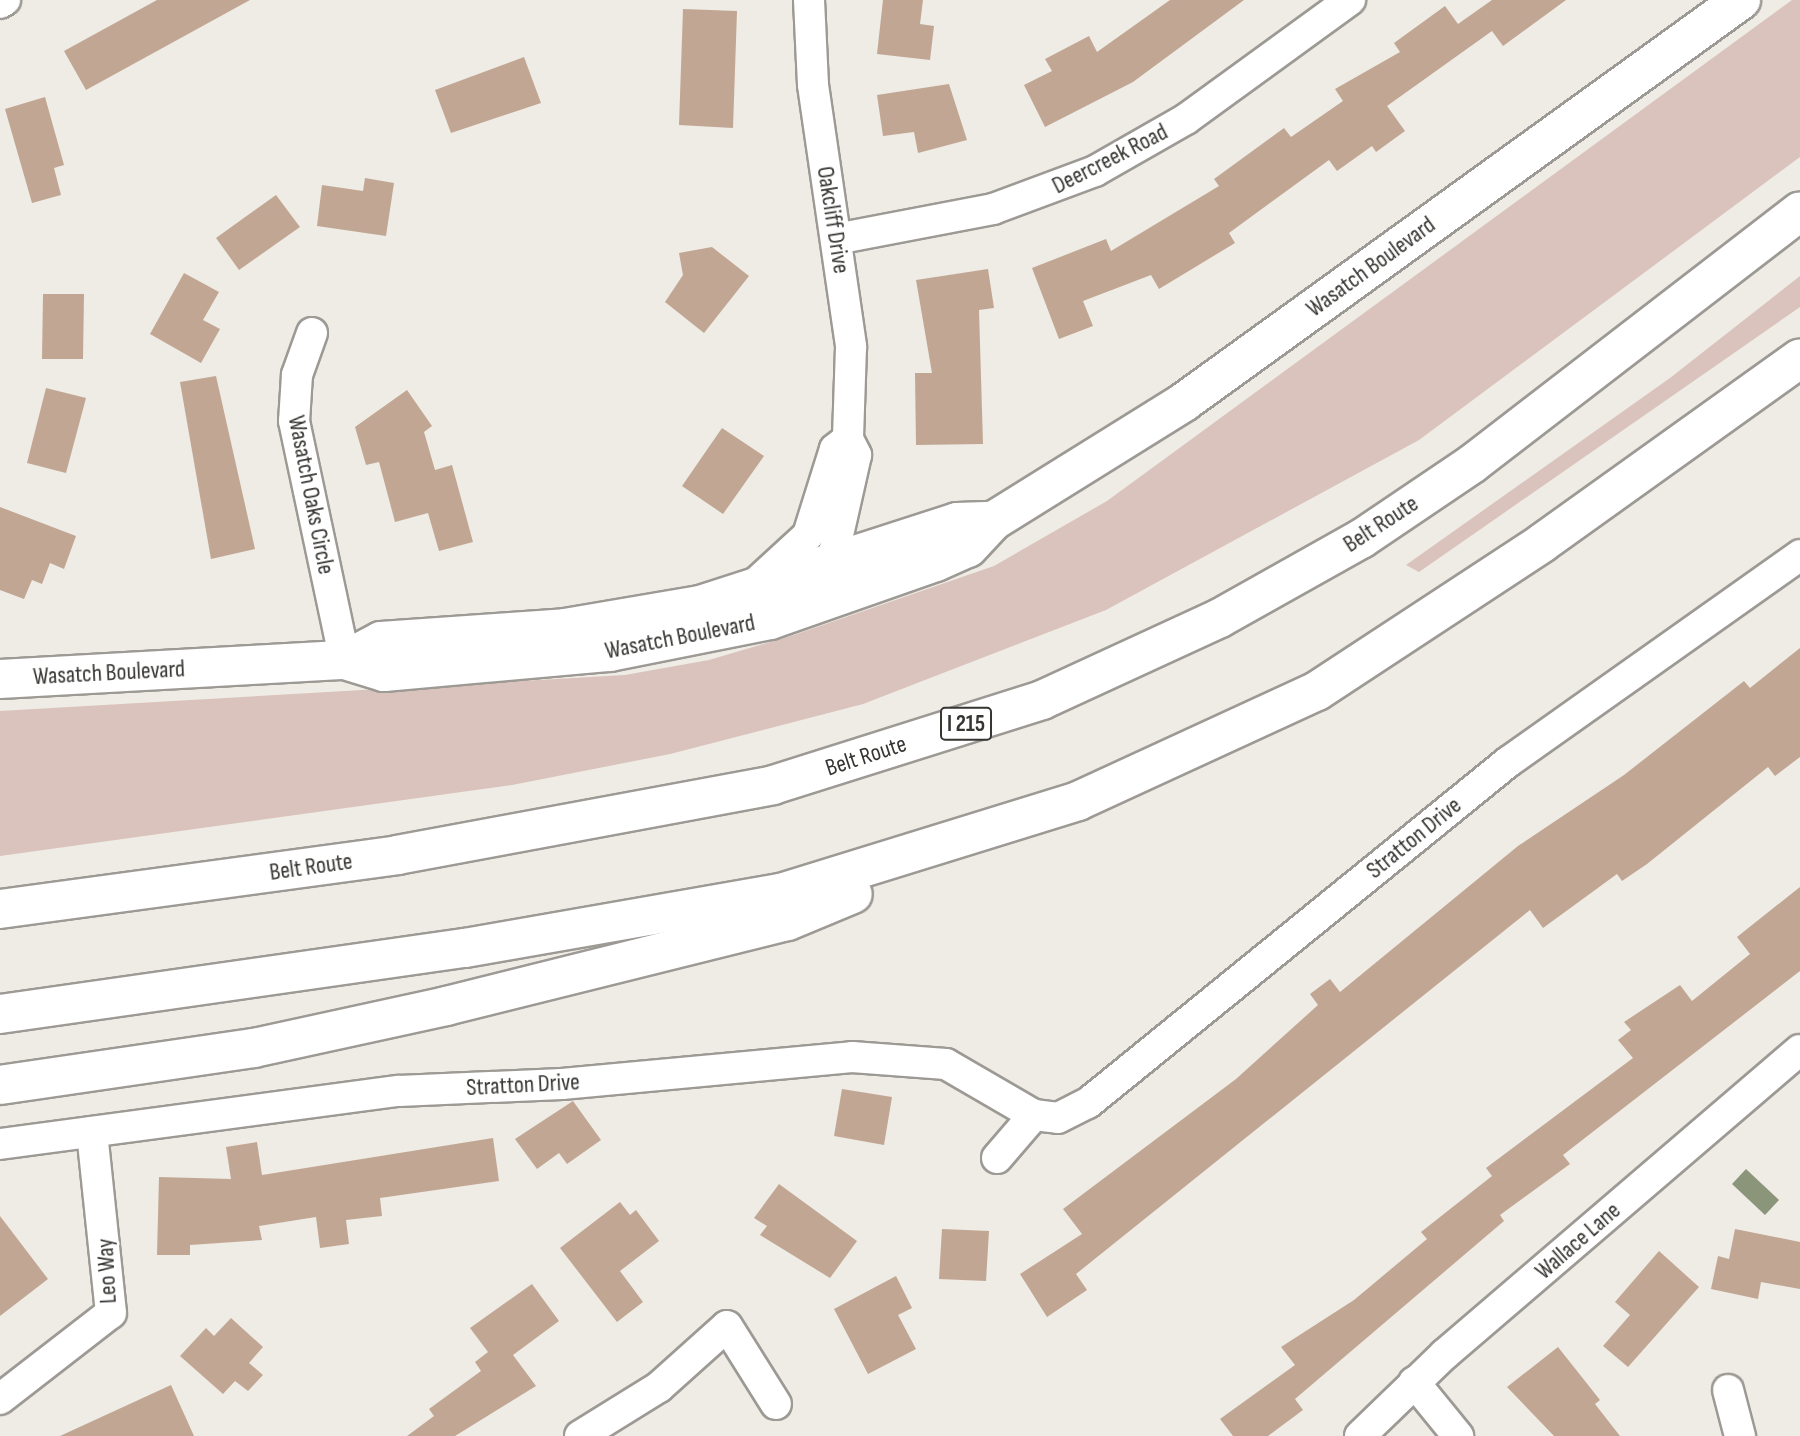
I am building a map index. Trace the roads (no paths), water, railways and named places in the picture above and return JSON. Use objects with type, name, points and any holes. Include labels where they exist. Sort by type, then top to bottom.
[{"type":"main road","name":"Wasatch Boulevard","points":[[0,679],[345,660],[384,672],[610,652],[717,633],[957,522],[993,521],[1184,402],[1741,0]]},
{"type":"main road","name":"Belt Route","points":[[0,909],[397,855],[773,785],[1042,700],[1220,618],[1361,539],[1472,464],[1800,211]]},
{"type":"main road","points":[[0,1085],[254,1048],[788,920],[1078,801],[1317,691],[1542,543],[1800,359]]},
{"type":"main road","name":"Wasatch Boulevard","points":[[345,660],[381,642],[632,619],[744,593],[827,584]]},
{"type":"main road","points":[[0,1014],[465,948],[781,892],[1078,801]]},
{"type":"street","points":[[0,3],[5,0]]},
{"type":"street","name":"Oakcliff Drive","points":[[809,0],[813,85],[853,371],[848,439],[856,456],[827,584]]},
{"type":"street","name":"Deercreek Road","points":[[836,240],[980,212],[1095,171],[1186,119],[1350,0]]},
{"type":"street","name":"Wasatch Oaks Circle","points":[[312,332],[297,375],[294,421],[345,660]]},
{"type":"street","name":"Oakcliff Drive","points":[[744,593],[808,535],[835,449],[848,439]]},
{"type":"street","name":"Stratton Drive","points":[[0,1144],[399,1091],[562,1084],[852,1057],[946,1064],[1034,1115],[1058,1118],[1088,1103],[1508,762],[1800,555]]},
{"type":"street","name":"Wallace Lane","points":[[1360,1436],[1413,1382],[1800,1050]]},
{"type":"street","points":[[997,1158],[1034,1115]]},
{"type":"street","name":"Leo Way","points":[[0,1399],[111,1313],[92,1132]]},
{"type":"street","points":[[580,1436],[659,1387],[727,1326],[776,1404]]},
{"type":"street","points":[[1413,1382],[1458,1436]]},
{"type":"street","points":[[1728,1390],[1740,1436]]}]
